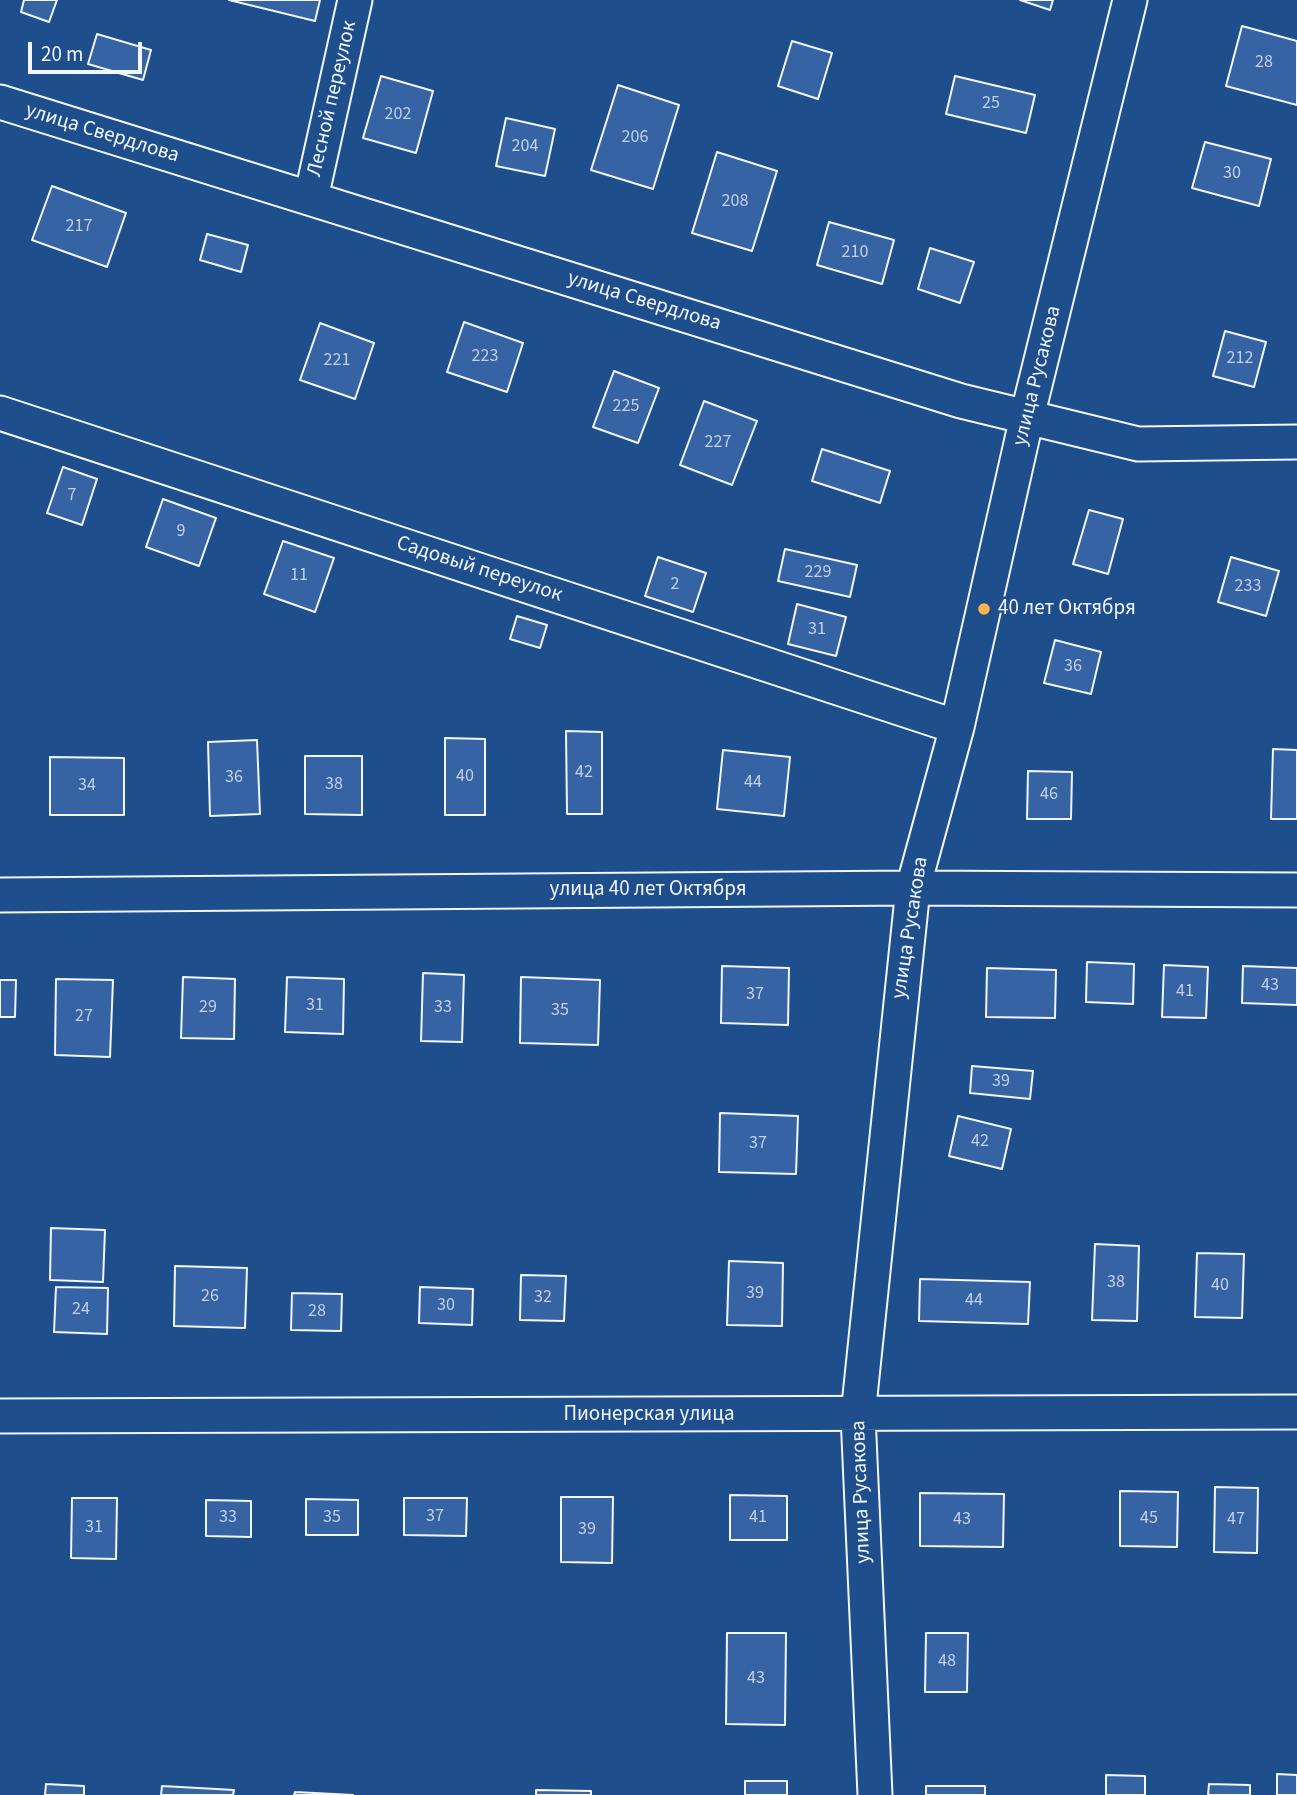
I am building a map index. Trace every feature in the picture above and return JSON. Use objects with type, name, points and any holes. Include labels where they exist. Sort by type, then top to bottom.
[{"type":"street","name":"Лесной переулок","points":[[311,198],[355,0]]},
{"type":"street","name":"улица Русакова","points":[[875,1795],[858,1415],[913,888],[957,727],[1027,417],[1130,0]]},
{"type":"street","name":"улица Свердлова","points":[[0,102],[961,401],[1138,444],[1297,442]]},
{"type":"street","name":"Садовый переулок","points":[[0,413],[957,727]]},
{"type":"street","name":"улица 40 лет Октября","points":[[0,895],[913,888],[1297,890]]},
{"type":"street","name":"Пионерская улица","points":[[0,1416],[1297,1412]]},
{"type":"building","points":[[24,0],[57,0],[49,22],[21,12]]},
{"type":"building","points":[[229,0],[320,0],[315,21]]},
{"type":"building","points":[[1020,0],[1053,0],[1050,10]]},
{"type":"building","points":[[1242,26],[1297,41],[1297,105],[1226,86]]},
{"type":"building","points":[[97,34],[151,50],[143,80],[88,64]]},
{"type":"building","points":[[792,41],[832,53],[818,99],[778,86]]},
{"type":"building","points":[[381,76],[433,91],[416,153],[363,138]]},
{"type":"building","points":[[955,76],[1035,95],[1026,133],[946,114]]},
{"type":"building","points":[[618,85],[679,105],[653,189],[591,170]]},
{"type":"building","points":[[506,118],[555,129],[545,176],[496,166]]},
{"type":"building","points":[[1205,142],[1271,159],[1259,206],[1192,188]]},
{"type":"building","points":[[717,152],[777,171],[752,251],[692,233]]},
{"type":"building","points":[[52,186],[126,213],[107,267],[32,240]]},
{"type":"building","points":[[829,222],[894,240],[882,284],[817,265]]},
{"type":"building","points":[[207,234],[248,245],[241,272],[200,260]]},
{"type":"building","points":[[930,248],[974,262],[960,303],[918,289]]},
{"type":"building","points":[[464,322],[523,343],[507,392],[447,372]]},
{"type":"building","points":[[320,323],[374,343],[355,399],[300,380]]},
{"type":"building","points":[[1225,331],[1266,342],[1254,387],[1213,376]]},
{"type":"building","points":[[614,371],[659,388],[638,443],[593,427]]},
{"type":"building","points":[[704,401],[757,421],[732,485],[680,465]]},
{"type":"building","points":[[822,449],[890,471],[880,503],[812,481]]},
{"type":"building","points":[[63,467],[97,479],[82,525],[47,513]]},
{"type":"building","points":[[163,499],[216,518],[199,566],[146,547]]},
{"type":"building","points":[[1089,510],[1123,519],[1108,574],[1073,564]]},
{"type":"building","points":[[283,541],[334,558],[315,612],[264,594]]},
{"type":"building","points":[[785,549],[857,565],[850,597],[778,581]]},
{"type":"building","points":[[658,557],[706,573],[693,612],[645,596]]},
{"type":"building","points":[[1231,557],[1279,571],[1266,616],[1218,602]]},
{"type":"building","points":[[797,604],[846,617],[836,656],[788,644]]},
{"type":"building","points":[[517,616],[547,625],[540,648],[510,639]]},
{"type":"building","points":[[1055,640],[1101,652],[1091,694],[1044,683]]},
{"type":"building","points":[[566,731],[602,732],[602,814],[567,814]]},
{"type":"building","points":[[445,738],[485,739],[485,815],[445,815]]},
{"type":"building","points":[[257,740],[260,814],[210,816],[208,742]]},
{"type":"building","points":[[1273,749],[1297,750],[1297,819],[1271,819]]},
{"type":"building","points":[[723,750],[790,757],[784,816],[717,809]]},
{"type":"building","points":[[305,756],[362,756],[362,815],[305,814]]},
{"type":"building","points":[[50,757],[124,758],[124,815],[50,815]]},
{"type":"building","points":[[1028,771],[1072,772],[1071,819],[1027,819]]},
{"type":"building","points":[[1087,962],[1134,964],[1133,1004],[1086,1002]]},
{"type":"building","points":[[1164,965],[1208,967],[1206,1018],[1162,1017]]},
{"type":"building","points":[[722,966],[789,968],[788,1025],[721,1023]]},
{"type":"building","points":[[1243,966],[1297,968],[1297,1005],[1242,1003]]},
{"type":"building","points":[[987,968],[1056,970],[1055,1018],[986,1017]]},
{"type":"building","points":[[423,973],[464,975],[462,1042],[421,1041]]},
{"type":"building","points":[[183,977],[235,979],[234,1039],[181,1038]]},
{"type":"building","points":[[287,977],[344,979],[343,1034],[285,1032]]},
{"type":"building","points":[[521,977],[600,980],[598,1045],[520,1043]]},
{"type":"building","points":[[56,979],[113,980],[110,1057],[55,1055]]},
{"type":"building","points":[[0,980],[16,980],[15,1017],[0,1017]]},
{"type":"building","points":[[972,1066],[1033,1071],[1030,1099],[970,1093]]},
{"type":"building","points":[[720,1113],[798,1116],[796,1174],[719,1172]]},
{"type":"building","points":[[958,1116],[1011,1129],[1002,1169],[949,1156]]},
{"type":"building","points":[[51,1228],[105,1230],[103,1282],[50,1280]]},
{"type":"building","points":[[1095,1244],[1139,1246],[1137,1321],[1092,1320]]},
{"type":"building","points":[[1197,1253],[1244,1254],[1242,1318],[1195,1317]]},
{"type":"building","points":[[729,1261],[783,1263],[782,1326],[727,1325]]},
{"type":"building","points":[[175,1266],[247,1268],[245,1328],[174,1326]]},
{"type":"building","points":[[521,1275],[566,1276],[564,1321],[520,1320]]},
{"type":"building","points":[[920,1279],[1030,1282],[1028,1324],[919,1321]]},
{"type":"building","points":[[56,1287],[108,1288],[107,1334],[54,1332]]},
{"type":"building","points":[[420,1287],[473,1289],[472,1325],[419,1323]]},
{"type":"building","points":[[292,1293],[342,1294],[341,1331],[291,1330]]},
{"type":"building","points":[[1215,1487],[1258,1488],[1257,1553],[1214,1552]]},
{"type":"building","points":[[1120,1491],[1178,1492],[1177,1547],[1120,1546]]},
{"type":"building","points":[[920,1493],[1004,1494],[1003,1547],[920,1546]]},
{"type":"building","points":[[730,1495],[787,1496],[787,1540],[730,1540]]},
{"type":"building","points":[[561,1497],[613,1497],[612,1563],[561,1562]]},
{"type":"building","points":[[72,1498],[117,1498],[116,1559],[71,1558]]},
{"type":"building","points":[[404,1498],[467,1498],[466,1536],[404,1535]]},
{"type":"building","points":[[306,1499],[358,1500],[358,1535],[306,1535]]},
{"type":"building","points":[[206,1500],[251,1501],[251,1537],[206,1536]]},
{"type":"building","points":[[727,1633],[786,1633],[785,1725],[726,1724]]},
{"type":"building","points":[[926,1633],[968,1633],[967,1692],[925,1692]]},
{"type":"building","points":[[1277,1774],[1297,1775],[1297,1795],[1277,1795]]},
{"type":"building","points":[[1106,1775],[1145,1776],[1145,1795],[1106,1795]]},
{"type":"building","points":[[745,1781],[787,1781],[787,1795],[745,1795]]},
{"type":"building","points":[[46,1784],[84,1786],[84,1795],[45,1795]]},
{"type":"building","points":[[1209,1784],[1250,1785],[1250,1795],[1208,1795]]},
{"type":"building","points":[[162,1786],[234,1790],[233,1795],[161,1795]]},
{"type":"building","points":[[926,1786],[985,1786],[985,1795],[926,1795]]},
{"type":"building","points":[[536,1790],[591,1791],[591,1795],[536,1795]]},
{"type":"building","points":[[295,1792],[353,1795],[294,1795]]},
{"type":"place","name":"40 лет Октября","points":[[984,609]]}]
